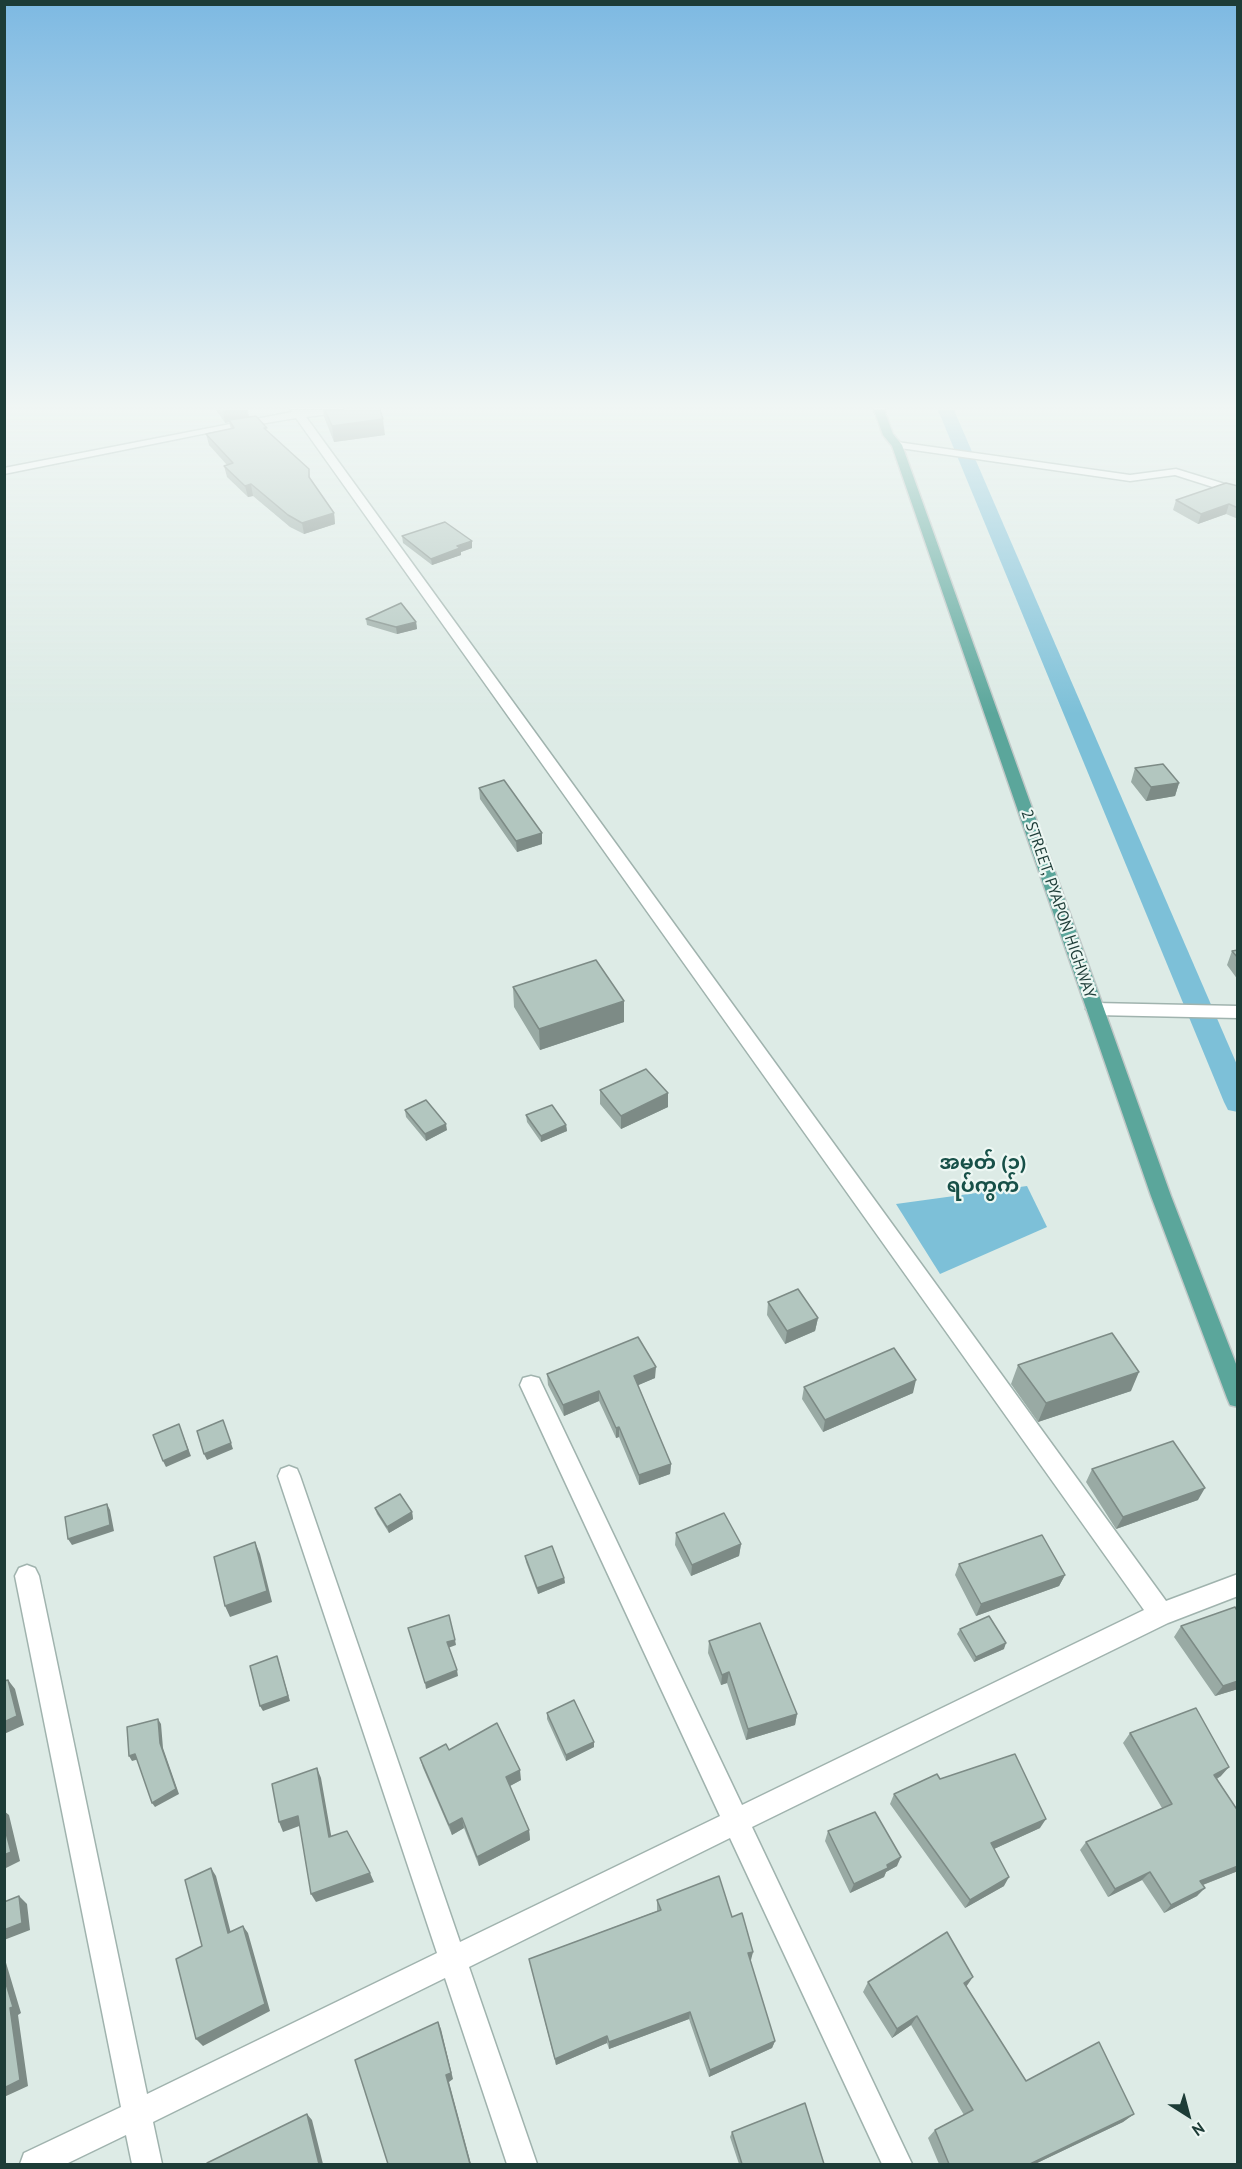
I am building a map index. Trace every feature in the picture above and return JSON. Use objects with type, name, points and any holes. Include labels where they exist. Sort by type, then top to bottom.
[{"type":"main road","name":"2 STREET, PYAPON HIGHWAY","points":[[920,511],[1095,1009],[1238,1398]]},
{"type":"street","points":[[369,511],[1161,1614]]},
{"type":"street","points":[[1095,1009],[1238,1012]]},
{"type":"street","points":[[531,1385],[897,2164]]},
{"type":"street","points":[[289,1476],[522,2164]]},
{"type":"street","points":[[27,1576],[147,2164]]},
{"type":"street","points":[[35,2164],[1161,1614],[1238,1585]]},
{"type":"water","points":[[1027,1186],[1047,1227],[940,1274],[896,1204]]},
{"type":"building","points":[[283,511],[334,513],[302,523]]},
{"type":"building","points":[[445,522],[472,541],[431,559],[402,536]]},
{"type":"building","points":[[401,603],[416,622],[396,627],[366,619]]},
{"type":"building","points":[[1163,764],[1179,783],[1151,787],[1135,768]]},
{"type":"building","points":[[504,780],[542,833],[516,841],[479,788]]},
{"type":"building","points":[[1238,950],[1238,958],[1232,951]]},
{"type":"building","points":[[596,960],[624,1001],[539,1029],[513,987]]},
{"type":"building","points":[[646,1069],[668,1093],[621,1116],[600,1090]]},
{"type":"building","points":[[426,1100],[446,1124],[425,1134],[405,1110]]},
{"type":"building","points":[[552,1105],[566,1125],[541,1136],[526,1115]]},
{"type":"building","points":[[798,1289],[818,1318],[787,1331],[768,1302]]},
{"type":"building","points":[[1112,1333],[1139,1372],[1046,1403],[1018,1365]]},
{"type":"building","points":[[638,1337],[656,1367],[634,1376],[671,1464],[639,1475],[619,1427],[616,1428],[599,1391],[563,1405],[547,1374]]},
{"type":"building","points":[[894,1348],[916,1380],[825,1420],[804,1387]]},
{"type":"building","points":[[223,1420],[231,1443],[204,1454],[197,1431]]},
{"type":"building","points":[[179,1424],[188,1450],[163,1461],[153,1435]]},
{"type":"building","points":[[1173,1441],[1205,1488],[1123,1517],[1092,1469]]},
{"type":"building","points":[[400,1494],[412,1512],[387,1527],[375,1508]]},
{"type":"building","points":[[107,1504],[110,1525],[68,1539],[65,1517]]},
{"type":"building","points":[[724,1513],[741,1544],[692,1565],[676,1533]]},
{"type":"building","points":[[1042,1535],[1065,1575],[981,1604],[959,1564]]},
{"type":"building","points":[[255,1542],[267,1591],[225,1606],[214,1557]]},
{"type":"building","points":[[552,1546],[564,1578],[537,1588],[525,1556]]},
{"type":"building","points":[[1235,1607],[1238,1612],[1238,1681],[1223,1686],[1181,1626]]},
{"type":"building","points":[[449,1615],[455,1640],[447,1642],[457,1670],[425,1683],[408,1628]]},
{"type":"building","points":[[989,1616],[1006,1643],[976,1657],[960,1629]]},
{"type":"building","points":[[760,1623],[797,1714],[748,1729],[729,1672],[722,1675],[709,1641]]},
{"type":"building","points":[[277,1656],[288,1696],[260,1706],[250,1666]]},
{"type":"building","points":[[8,1680],[17,1716],[4,1722],[4,1681]]},
{"type":"building","points":[[574,1700],[594,1742],[566,1755],[547,1713]]},
{"type":"building","points":[[1196,1708],[1229,1767],[1214,1775],[1238,1811],[1238,1866],[1200,1881],[1205,1888],[1171,1905],[1150,1872],[1115,1889],[1086,1842],[1172,1804],[1130,1733]]},
{"type":"building","points":[[158,1719],[160,1743],[176,1789],[152,1803],[135,1754],[129,1756],[127,1727]]},
{"type":"building","points":[[497,1723],[520,1770],[506,1777],[529,1830],[477,1857],[462,1818],[449,1825],[420,1758],[446,1744],[449,1750]]},
{"type":"building","points":[[1015,1754],[1046,1819],[991,1843],[1009,1877],[970,1900],[894,1794],[937,1774],[940,1779]]},
{"type":"building","points":[[317,1768],[329,1837],[347,1831],[370,1873],[311,1894],[298,1816],[279,1822],[272,1784]]},
{"type":"building","points":[[875,1812],[901,1857],[887,1865],[888,1868],[854,1884],[828,1831]]},
{"type":"building","points":[[4,1825],[11,1852],[4,1855]]},
{"type":"building","points":[[211,1868],[228,1933],[243,1926],[265,2004],[196,2039],[176,1959],[202,1946],[185,1880]]},
{"type":"building","points":[[719,1876],[732,1917],[742,1913],[753,1952],[748,1953],[775,2041],[710,2070],[690,2012],[609,2042],[607,2036],[555,2059],[529,1959],[661,1910],[657,1900]]},
{"type":"building","points":[[19,1896],[22,1923],[4,1930],[4,1902]]},
{"type":"building","points":[[947,1932],[973,1977],[964,1983],[1026,2081],[1099,2042],[1134,2114],[1030,2164],[949,2164],[935,2130],[973,2110],[917,2016],[897,2029],[868,1982]]},
{"type":"building","points":[[4,1977],[13,2007],[10,2008],[20,2080],[4,2088]]},
{"type":"building","points":[[438,2022],[451,2073],[446,2075],[470,2164],[388,2164],[355,2060]]},
{"type":"building","points":[[805,2103],[824,2164],[742,2164],[732,2132]]},
{"type":"building","points":[[307,2114],[319,2164],[207,2163]]},
{"type":"waterway","points":[[989,511],[1238,1102]]},
{"type":"district","name":"အမှတ် (၁) ရပ်ကွက်","points":[[983,1174]]}]
